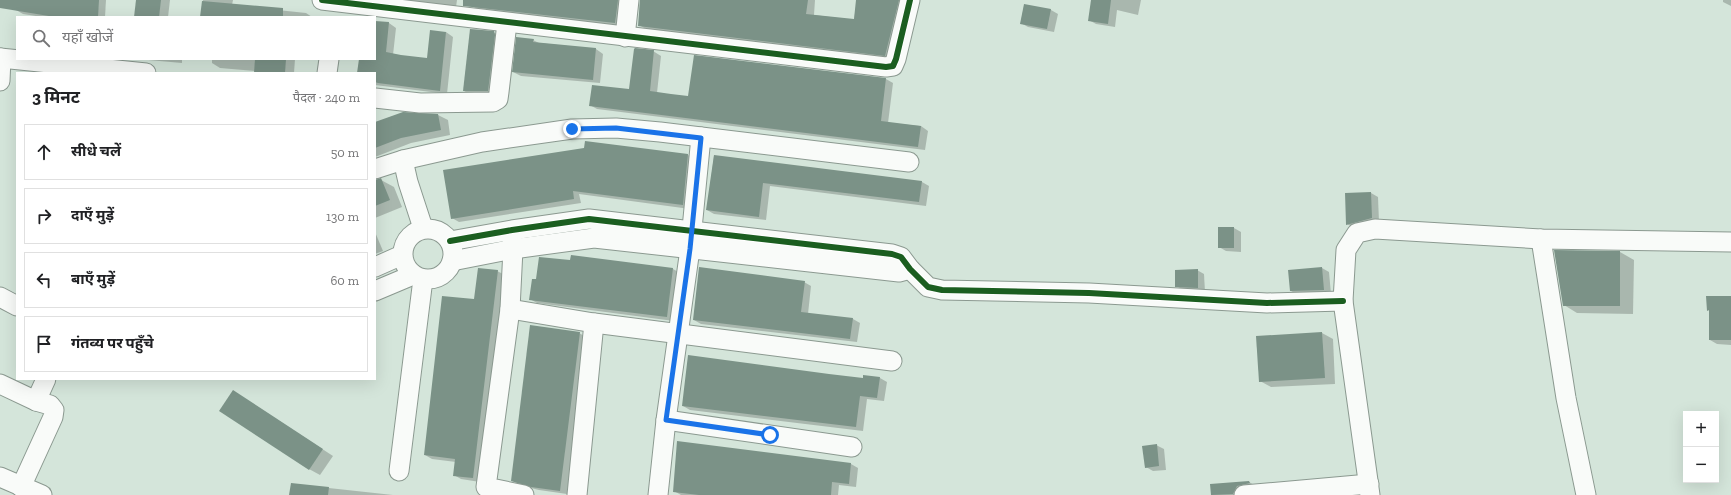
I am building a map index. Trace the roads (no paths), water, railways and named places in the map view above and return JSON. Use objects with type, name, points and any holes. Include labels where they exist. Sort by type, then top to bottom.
[{"type":"street","points":[[625,37],[629,0]]},
{"type":"street","points":[[333,5],[507,23],[886,67],[893,66],[896,59],[910,0]]},
{"type":"street","points":[[376,98],[420,103],[493,102],[498,99],[507,23]]},
{"type":"street","points":[[0,81],[0,58],[16,60]]},
{"type":"street","points":[[17,60],[128,72]]},
{"type":"street","points":[[327,72],[329,60]]},
{"type":"street","points":[[376,169],[403,160],[482,142],[572,129],[616,128],[909,162]]},
{"type":"street","points":[[658,495],[666,420],[690,249],[701,138]]},
{"type":"street","points":[[403,160],[408,182],[423,228]]},
{"type":"street","points":[[450,241],[589,219],[876,251],[901,257],[910,269],[928,287],[942,290],[1089,293],[1267,303],[1343,301]]},
{"type":"street","points":[[376,291],[418,277],[433,279],[441,276],[448,270],[452,261],[453,251],[450,241],[439,230],[423,228],[412,234],[405,243],[402,255],[406,266],[418,277]]},
{"type":"street","points":[[1244,495],[1369,489],[1343,301],[1346,250],[1357,233],[1375,229],[1541,240],[1731,242]]},
{"type":"street","points":[[512,230],[513,249],[510,309],[486,487],[524,495]]},
{"type":"street","points":[[452,261],[513,249],[594,238],[899,272],[910,269]]},
{"type":"street","points":[[1541,240],[1566,398],[1586,495]]},
{"type":"street","points":[[376,267],[402,255]]},
{"type":"street","points":[[399,471],[418,277]]},
{"type":"street","points":[[0,297],[16,305]]},
{"type":"street","points":[[510,309],[678,335],[892,362]]},
{"type":"street","points":[[577,495],[594,323]]},
{"type":"street","points":[[36,401],[46,380]]},
{"type":"street","points":[[0,384],[36,401],[50,405],[54,410],[21,486]]},
{"type":"street","points":[[666,420],[852,447]]},
{"type":"street","points":[[0,477],[42,495]]}]
